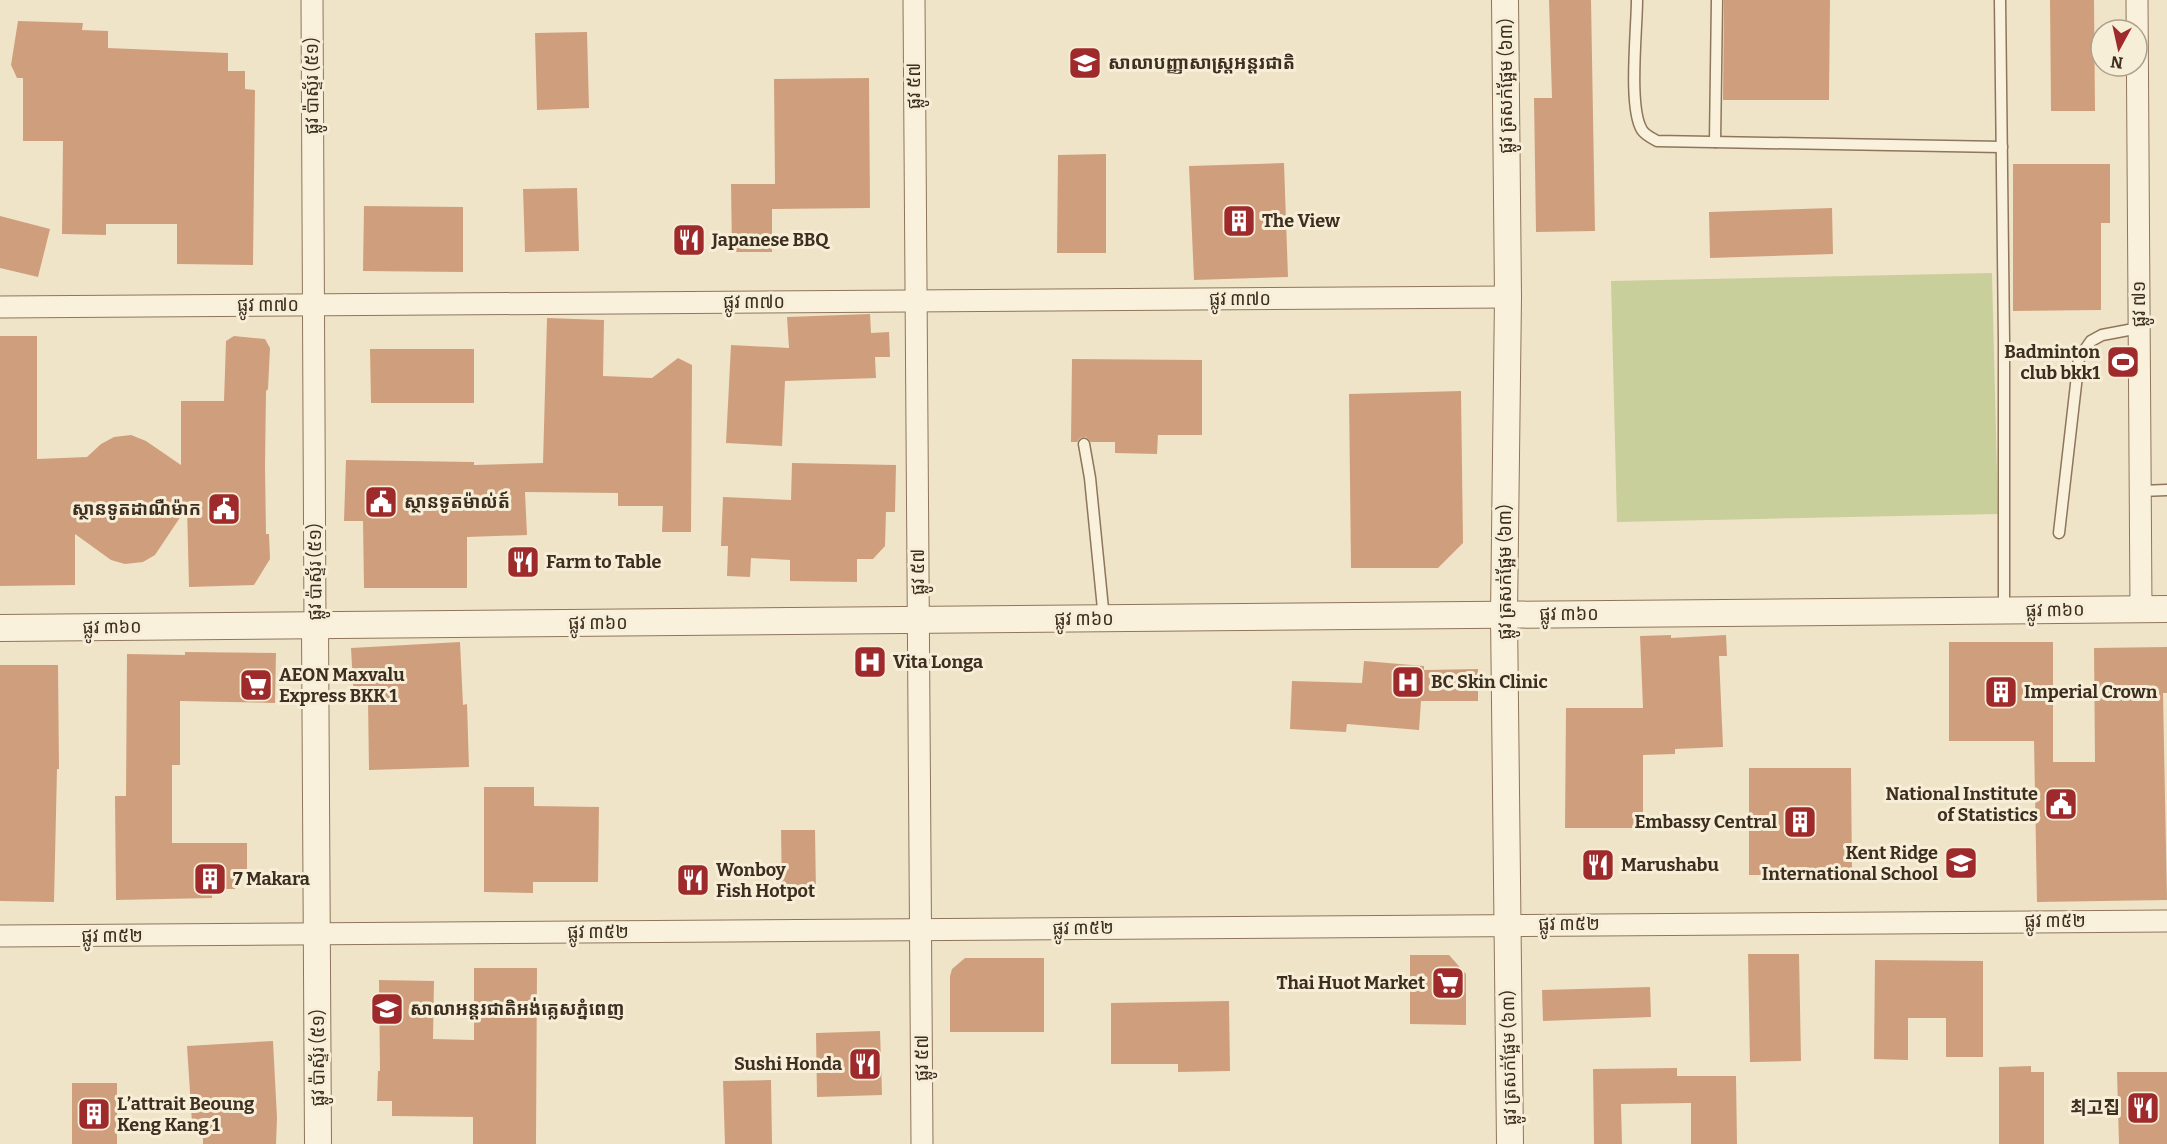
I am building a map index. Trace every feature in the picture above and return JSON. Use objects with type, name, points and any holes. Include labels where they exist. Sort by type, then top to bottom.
[{"type":"street","name":"ផ្លូវ ប៉ាស្ទ័រ (៥១)","points":[[312,0],[318,1144]]},
{"type":"street","name":"ផ្លូវ ៥៧","points":[[914,0],[922,1144]]},
{"type":"street","name":"ផ្លូវ ត្រសក់ផ្អែម (៦៣)","points":[[1505,0],[1508,297],[1504,615],[1510,1144]]},
{"type":"street","name":"ផ្លូវ ៧១","points":[[2137,0],[2141,609]]},
{"type":"street","name":"ផ្លូវ ៣៧០","points":[[0,307],[1508,297]]},
{"type":"street","name":"ផ្លូវ ៣៦០","points":[[0,628],[2167,609]]},
{"type":"street","name":"ផ្លូវ ៣៥២","points":[[0,936],[2167,921]]},
{"type":"lane","points":[[1638,0],[1635,98],[1637,120],[1643,133],[1657,141],[2002,147]]},
{"type":"lane","points":[[1715,142],[1717,0]]},
{"type":"lane","points":[[2000,0],[2004,611]]},
{"type":"lane","points":[[2059,533],[2079,358],[2091,341],[2102,334],[2139,328]]},
{"type":"lane","points":[[1084,444],[1090,478],[1104,619]]},
{"type":"lane","points":[[2140,491],[2167,490]]},
{"type":"green space","points":[[1992,273],[1998,514],[1617,522],[1611,281]]},
{"type":"building","points":[[1549,0],[1591,0],[1595,231],[1536,232],[1534,98],[1552,98]]},
{"type":"building","points":[[1724,0],[1830,0],[1829,100],[1723,100]]},
{"type":"building","points":[[2050,0],[2094,0],[2094,18],[2089,18],[2089,78],[2095,78],[2095,111],[2051,111]]},
{"type":"building","points":[[18,21],[83,23],[82,30],[108,31],[108,48],[228,53],[228,71],[245,71],[245,89],[255,90],[253,265],[177,264],[177,224],[106,224],[106,235],[62,234],[63,141],[23,141],[23,78],[17,78],[11,65]]},
{"type":"building","points":[[587,32],[589,108],[537,110],[535,33]]},
{"type":"building","points":[[869,78],[870,208],[772,209],[772,252],[732,252],[731,184],[775,184],[774,79]]},
{"type":"building","points":[[1106,154],[1106,253],[1057,253],[1058,155]]},
{"type":"building","name":"The View","points":[[1284,163],[1288,277],[1194,280],[1189,166]]},
{"type":"building","points":[[2013,164],[2110,164],[2110,223],[2101,223],[2101,310],[2013,311]]},
{"type":"building","points":[[577,188],[579,251],[525,252],[523,189]]},
{"type":"building","points":[[364,206],[463,207],[463,272],[363,271]]},
{"type":"building","points":[[1832,208],[1833,254],[1710,258],[1709,212]]},
{"type":"building","points":[[0,216],[50,229],[38,277],[0,268]]},
{"type":"building","points":[[870,314],[871,333],[889,332],[890,357],[875,357],[876,378],[785,381],[782,446],[726,443],[731,345],[789,348],[787,317]]},
{"type":"building","points":[[547,318],[604,320],[603,376],[652,378],[678,358],[692,365],[691,532],[662,532],[663,506],[618,506],[618,493],[525,492],[527,535],[467,537],[467,588],[364,588],[363,521],[344,521],[346,460],[474,462],[474,465],[543,463]]},
{"type":"building","points":[[0,336],[37,336],[37,459],[87,457],[101,444],[114,437],[131,435],[146,441],[181,465],[181,401],[224,401],[226,341],[234,336],[265,339],[270,348],[268,389],[266,391],[265,466],[266,534],[269,534],[270,559],[254,585],[189,587],[187,507],[155,555],[143,562],[125,564],[111,560],[75,534],[75,585],[0,586]]},
{"type":"building","points":[[370,349],[474,349],[474,403],[371,403]]},
{"type":"building","points":[[1072,359],[1202,360],[1202,435],[1158,435],[1157,454],[1115,453],[1115,442],[1091,442],[1086,437],[1080,438],[1077,442],[1071,442]]},
{"type":"building","points":[[1461,391],[1463,543],[1438,568],[1351,568],[1349,394]]},
{"type":"building","points":[[792,463],[896,465],[895,512],[886,512],[885,546],[873,559],[857,559],[857,582],[790,581],[790,560],[751,558],[750,577],[727,576],[728,546],[721,546],[723,497],[791,500]]},
{"type":"building","points":[[1671,635],[1671,638],[1726,635],[1727,656],[1719,656],[1723,747],[1675,749],[1675,754],[1643,755],[1643,828],[1565,828],[1566,708],[1643,708],[1640,636]]},
{"type":"building","points":[[460,642],[463,705],[467,704],[469,767],[369,770],[368,700],[354,701],[351,648]]},
{"type":"building","points":[[1949,642],[2053,642],[2053,762],[2095,762],[2094,648],[2167,647],[2167,693],[2163,693],[2167,900],[2037,902],[2034,741],[1949,741]]},
{"type":"building","points":[[185,652],[276,653],[275,703],[180,701],[180,765],[172,765],[172,843],[247,843],[247,869],[235,869],[235,889],[213,889],[212,898],[116,900],[115,796],[126,796],[127,654],[185,655]]},
{"type":"building","points":[[1364,661],[1424,666],[1424,670],[1478,669],[1478,701],[1421,701],[1419,730],[1347,724],[1346,732],[1290,729],[1292,681],[1362,683]]},
{"type":"building","points":[[0,665],[58,665],[59,769],[57,769],[54,902],[0,901]]},
{"type":"building","name":"Embassy Central","points":[[1749,768],[1851,768],[1852,875],[1749,875]]},
{"type":"building","points":[[484,787],[534,787],[534,806],[599,807],[598,882],[533,882],[533,893],[484,892]]},
{"type":"building","points":[[781,830],[815,830],[816,894],[782,894]]},
{"type":"building","points":[[1748,954],[1799,954],[1801,1061],[1750,1062]]},
{"type":"building","points":[[1410,955],[1449,955],[1466,974],[1466,1025],[1410,1024]]},
{"type":"building","points":[[965,958],[1044,958],[1044,1032],[950,1032],[950,976],[952,969]]},
{"type":"building","points":[[1875,960],[1983,961],[1983,1057],[1946,1057],[1946,1018],[1908,1018],[1908,1060],[1874,1059]]},
{"type":"building","points":[[474,968],[537,968],[536,1144],[473,1144],[473,1117],[392,1116],[392,1101],[377,1101],[378,1071],[380,1071],[379,980],[434,981],[433,1039],[474,1040]]},
{"type":"building","points":[[1650,987],[1651,1017],[1543,1021],[1542,990]]},
{"type":"building","points":[[1229,1001],[1230,1071],[1178,1072],[1178,1064],[1111,1064],[1111,1003]]},
{"type":"building","points":[[880,1031],[882,1095],[817,1097],[816,1033]]},
{"type":"building","points":[[273,1041],[276,1144],[203,1144],[203,1122],[192,1123],[187,1046]]},
{"type":"building","points":[[2031,1066],[2031,1072],[2044,1072],[2044,1144],[1999,1144],[1999,1067]]},
{"type":"building","points":[[1677,1068],[1677,1076],[1736,1076],[1737,1144],[1691,1144],[1691,1103],[1621,1104],[1622,1144],[1594,1144],[1593,1069]]},
{"type":"building","name":"최고집","points":[[2117,1072],[2167,1072],[2167,1144],[2119,1144]]},
{"type":"building","points":[[771,1080],[772,1144],[725,1144],[723,1081]]},
{"type":"building","name":"L’attrait Beoung Keng Kang 1","points":[[72,1083],[117,1083],[117,1144],[72,1144]]},
{"type":"place","name":"សាលាបញ្ញាសាស្ត្រអន្តរជាតិ","points":[[1085,63]]},
{"type":"place","name":"The View","points":[[1239,221]]},
{"type":"place","name":"Japanese BBQ","points":[[689,240]]},
{"type":"place","name":"Badminton club bkk1","points":[[2123,362]]},
{"type":"place","name":"ស្ថានទូតម៉ាល់ត៍","points":[[381,502]]},
{"type":"place","name":"ស្ថានទូតដាណឺម៉ាក","points":[[224,509]]},
{"type":"place","name":"Farm to Table","points":[[523,562]]},
{"type":"place","name":"Vita Longa","points":[[870,662]]},
{"type":"place","name":"BC Skin Clinic","points":[[1408,682]]},
{"type":"place","name":"AEON Maxvalu Express BKK 1","points":[[256,685]]},
{"type":"place","name":"Imperial Crown","points":[[2001,692]]},
{"type":"place","name":"National Institute of Statistics","points":[[2061,804]]},
{"type":"place","name":"Embassy Central","points":[[1800,822]]},
{"type":"place","name":"Kent Ridge International School","points":[[1961,863]]},
{"type":"place","name":"Marushabu","points":[[1598,865]]},
{"type":"place","name":"7 Makara","points":[[210,879]]},
{"type":"place","name":"Wonboy Fish Hotpot","points":[[693,880]]},
{"type":"place","name":"Thai Huot Market","points":[[1448,983]]},
{"type":"place","name":"សាលាអន្តរជាតិអង់គ្លេសភ្នំពេញ","points":[[387,1009]]},
{"type":"place","name":"Sushi Honda","points":[[865,1064]]},
{"type":"place","name":"최고집","points":[[2143,1108]]},
{"type":"place","name":"L’attrait Beoung Keng Kang 1","points":[[94,1114]]}]
